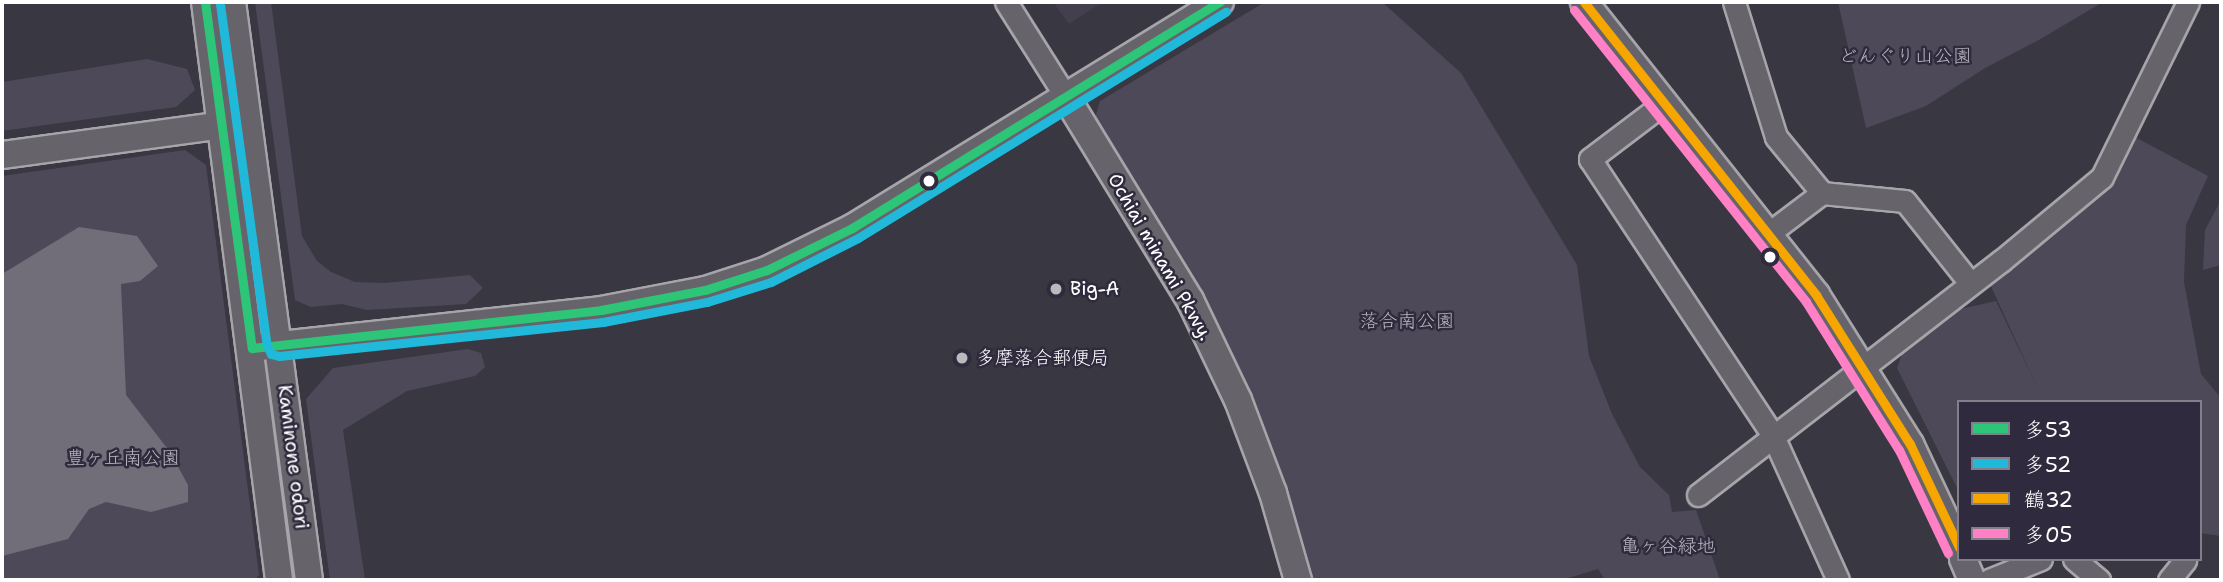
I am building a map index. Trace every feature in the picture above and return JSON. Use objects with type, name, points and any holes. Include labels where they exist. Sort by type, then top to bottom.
[{"type":"street","name":"Kaminone odori","points":[[205,2],[223,125],[279,580]]},
{"type":"street","name":"Kaminone odori","points":[[232,2],[309,580]]},
{"type":"street","points":[[1006,2],[1066,97]]},
{"type":"street","points":[[251,348],[601,310],[705,290],[767,270],[820,246],[1220,2]]},
{"type":"street","points":[[1584,2],[1816,295],[1910,444],[1957,544]]},
{"type":"street","points":[[1734,2],[1776,136],[1822,193]]},
{"type":"street","points":[[1698,495],[1864,368],[2102,177],[2188,2]]},
{"type":"street","name":"Ochiai minami Pkwy.","points":[[1066,97],[1190,300],[1238,400],[1273,493],[1298,580]]},
{"type":"street","points":[[1664,103],[1590,159],[1773,436],[1838,580]]},
{"type":"street","points":[[2,155],[249,122]]},
{"type":"street","points":[[1769,233],[1822,193],[1905,201],[1970,283]]},
{"type":"street","points":[[1964,561],[1972,580]]},
{"type":"street","points":[[1989,580],[2035,561]]},
{"type":"street","points":[[2076,561],[2099,580]]},
{"type":"street","points":[[2169,580],[2184,561]]},
{"type":"shaded area","points":[[1053,2],[1103,2],[1069,24]]},
{"type":"shaded area","points":[[79,227],[137,236],[158,266],[140,281],[121,284],[126,395],[170,452],[188,485],[188,502],[151,512],[106,502],[89,509],[68,539],[2,556],[2,274]]},
{"type":"green space","points":[[255,2],[271,2],[302,236],[317,261],[331,272],[355,282],[385,283],[470,275],[483,288],[466,304],[367,310],[342,304],[311,307],[295,300]]},
{"type":"green space","name":"落合南公園","points":[[1265,2],[1382,2],[1461,73],[1577,265],[1589,356],[1612,414],[1640,467],[1669,495],[1672,512],[1696,510],[1720,580],[1605,580],[1598,569],[1562,580],[1310,580],[1203,300],[1095,118],[1100,101]]},
{"type":"green space","name":"どんぐり山公園","points":[[1838,2],[2103,2],[1985,68],[1926,106],[1866,128]]},
{"type":"green space","points":[[147,59],[187,69],[195,90],[176,107],[2,131],[2,82]]},
{"type":"green space","points":[[2135,137],[2208,176],[2186,225],[2184,282],[2201,374],[2221,398],[2221,536],[2202,533],[2202,400],[1957,400],[1957,488],[1897,368],[1902,354],[1952,311],[1996,301],[2038,389],[1989,282],[2110,185]]},
{"type":"green space","name":"豊ヶ丘南公園","points":[[185,150],[206,165],[259,575],[255,580],[2,580],[2,176]]},
{"type":"green space","points":[[2221,200],[2221,265],[2203,270],[2205,230]]},
{"type":"green space","points":[[468,349],[481,353],[485,367],[475,376],[407,391],[343,430],[365,580],[330,580],[306,399],[333,368]]},
{"type":"transit line","name":"多53","points":[[205,2],[252,348],[601,310],[705,290],[767,270],[852,228],[1220,2]]},
{"type":"transit line","name":"鶴32","points":[[1584,2],[1816,295],[1910,444],[1957,543]]},
{"type":"transit line","name":"多52","points":[[220,4],[267,346],[271,354],[279,356],[603,322],[707,302],[771,282],[858,238],[1226,12]]},
{"type":"transit line","name":"多05","points":[[1574,10],[1806,302],[1899,450],[1948,553]]},
{"type":"place","name":"Big-A","points":[[1056,289]]},
{"type":"place","name":"多摩落合郵便局","points":[[962,358]]},
{"type":"park label","name":"亀ヶ谷緑地","points":[[1668,546]]}]
